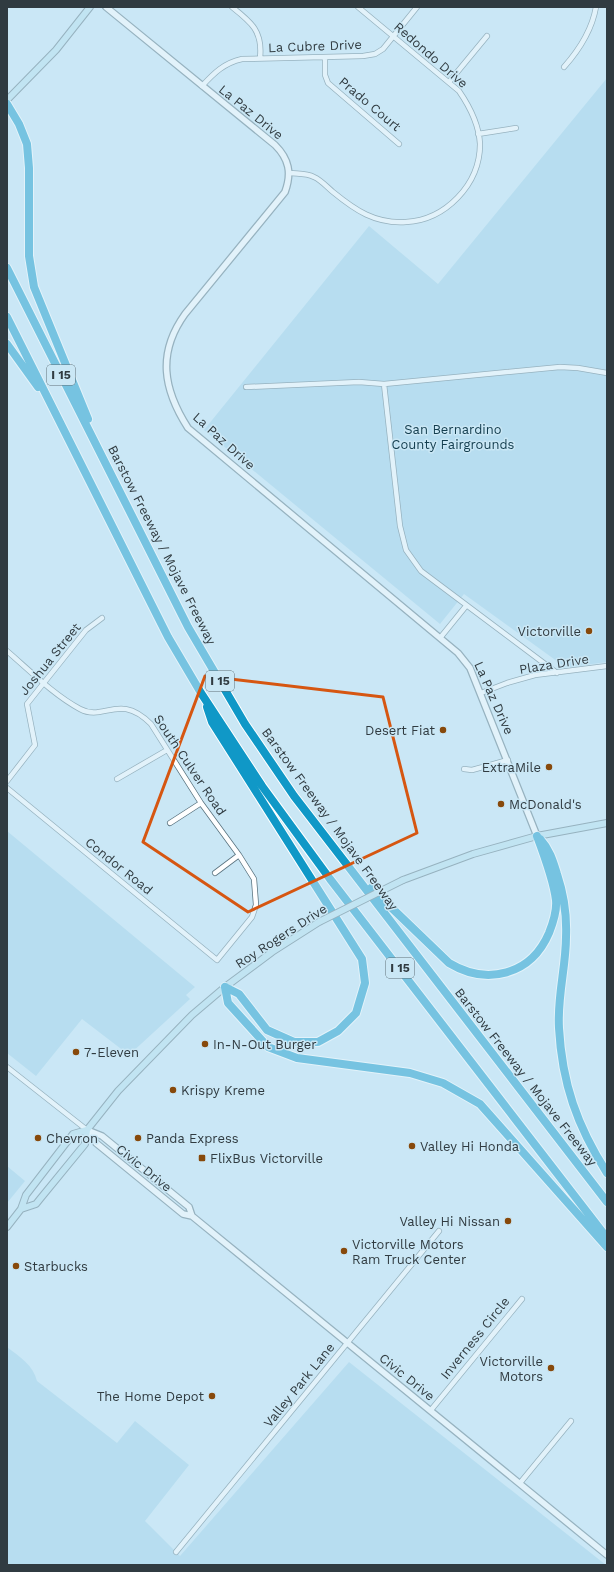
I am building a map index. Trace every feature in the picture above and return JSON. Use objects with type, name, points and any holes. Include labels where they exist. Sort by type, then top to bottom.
[{"type":"highway","points":[[7,104],[19,124],[27,144],[29,168],[29,256],[34,287],[115,482]]},
{"type":"highway","name":"Barstow Freeway / Mojave Freeway","points":[[7,268],[188,627],[242,717],[294,796],[607,1202]]},
{"type":"highway","name":"I 15","points":[[7,317],[168,637],[201,693],[262,786],[330,879],[607,1238]]},
{"type":"highway","points":[[7,344],[54,410]]},
{"type":"highway","points":[[201,693],[212,722],[362,959],[365,983],[356,1013],[338,1031],[318,1042],[294,1042],[267,1030],[239,994],[225,987]]},
{"type":"highway","points":[[348,866],[449,962],[462,970],[480,975],[504,973],[524,965],[534,957],[545,942],[553,924],[556,900],[537,836]]},
{"type":"highway","points":[[537,836],[549,849],[564,895],[566,938],[558,1026],[565,1079],[574,1109],[585,1137],[607,1172]]},
{"type":"highway","points":[[225,987],[228,1003],[268,1047],[297,1058],[410,1073],[443,1083],[480,1104],[607,1247]]},
{"type":"main road","points":[[7,100],[56,50],[90,7]]},
{"type":"main road","points":[[537,836],[607,823]]},
{"type":"main road","name":"Roy Rogers Drive","points":[[21,1210],[36,1204],[85,1144],[87,1130],[118,1091],[192,1015],[225,987],[272,952],[319,922],[403,880],[473,854],[537,836]]},
{"type":"main road","name":"Roy Rogers Drive","points":[[7,1227],[21,1210],[26,1195],[73,1134],[87,1130]]},
{"type":"street","name":"La Paz Drive","points":[[106,7],[275,145],[283,153],[290,173],[285,192],[178,325],[172,336],[167,354],[166,374],[169,391],[177,410],[188,428],[465,660],[482,693],[537,836]]},
{"type":"street","points":[[232,7],[252,23],[256,29],[259,39],[260,58]]},
{"type":"street","name":"Redondo Drive","points":[[290,173],[308,175],[316,178],[350,206],[365,215],[390,222],[420,221],[430,218],[453,202],[465,189],[477,160],[480,145],[478,134],[469,105],[459,91],[358,7]]},
{"type":"street","name":"La Cubre Drive","points":[[202,86],[216,71],[226,64],[242,59],[363,56],[374,54],[383,49],[417,7]]},
{"type":"street","points":[[564,67],[582,44],[592,21],[596,7]]},
{"type":"street","points":[[449,82],[487,36]]},
{"type":"street","name":"Prado Court","points":[[325,57],[325,75],[328,83],[399,144]]},
{"type":"street","points":[[478,134],[516,128]]},
{"type":"street","points":[[246,386],[359,382],[384,384],[560,367],[578,368],[607,373]]},
{"type":"street","points":[[384,384],[400,526],[406,550],[421,571],[557,673]]},
{"type":"street","points":[[440,638],[466,606]]},
{"type":"street","name":"Joshua Street","points":[[7,781],[35,745],[27,704],[86,630],[102,618]]},
{"type":"street","name":"South Culver Road","points":[[7,651],[81,710],[98,712],[120,707],[142,714],[151,724],[201,803],[239,855],[254,879],[256,905],[252,917],[217,960]]},
{"type":"street","name":"Plaza Drive","points":[[482,693],[525,678],[607,666]]},
{"type":"street","points":[[117,779],[167,750]]},
{"type":"street","points":[[464,769],[472,770],[508,760]]},
{"type":"street","name":"Condor Road","points":[[7,788],[217,960]]},
{"type":"street","points":[[170,823],[201,803]]},
{"type":"street","points":[[215,872],[239,855]]},
{"type":"street","name":"Civic Drive","points":[[7,1067],[87,1130],[102,1136],[189,1207],[192,1216]]},
{"type":"street","name":"Civic Drive","points":[[87,1130],[96,1143],[183,1214],[192,1216],[607,1555]]},
{"type":"street","name":"Valley Park Lane","points":[[176,1552],[439,1231]]},
{"type":"street","name":"Inverness Circle","points":[[431,1410],[522,1299]]},
{"type":"street","points":[[520,1483],[571,1421]]},
{"type":"highlighted area","points":[[205,676],[383,697],[417,833],[248,912],[143,842]]},
{"type":"green space","name":"San Bernardino County Fairgrounds","points":[[607,78],[607,662],[565,667],[464,594],[440,624],[204,430],[369,226],[438,284]]},
{"type":"green space","points":[[7,831],[195,987],[186,995],[190,999],[129,1055],[82,1019],[36,1076],[7,1053]]},
{"type":"green space","points":[[7,1166],[25,1181],[7,1203]]},
{"type":"green space","points":[[7,1347],[29,1366],[37,1381],[117,1443],[135,1421],[189,1465],[145,1521],[180,1556],[349,1362],[606,1565],[7,1565]]},
{"type":"place","name":"Victorville","points":[[589,631]]},
{"type":"place","name":"Desert Fiat","points":[[443,730]]},
{"type":"place","name":"ExtraMile","points":[[549,767]]},
{"type":"place","name":"McDonald's","points":[[501,804]]},
{"type":"place","name":"In-N-Out Burger","points":[[205,1044]]},
{"type":"place","name":"7-Eleven","points":[[76,1052]]},
{"type":"place","name":"Krispy Kreme","points":[[173,1090]]},
{"type":"place","name":"Chevron","points":[[38,1138]]},
{"type":"place","name":"Panda Express","points":[[138,1138]]},
{"type":"place","name":"Valley Hi Honda","points":[[412,1146]]},
{"type":"place","name":"FlixBus Victorville","points":[[202,1158]]},
{"type":"place","name":"Valley Hi Nissan","points":[[508,1221]]},
{"type":"place","name":"Victorville Motors Ram Truck Center","points":[[344,1251]]},
{"type":"place","name":"Starbucks","points":[[16,1266]]},
{"type":"place","name":"Victorville Motors","points":[[551,1368]]},
{"type":"place","name":"The Home Depot","points":[[212,1396]]}]
